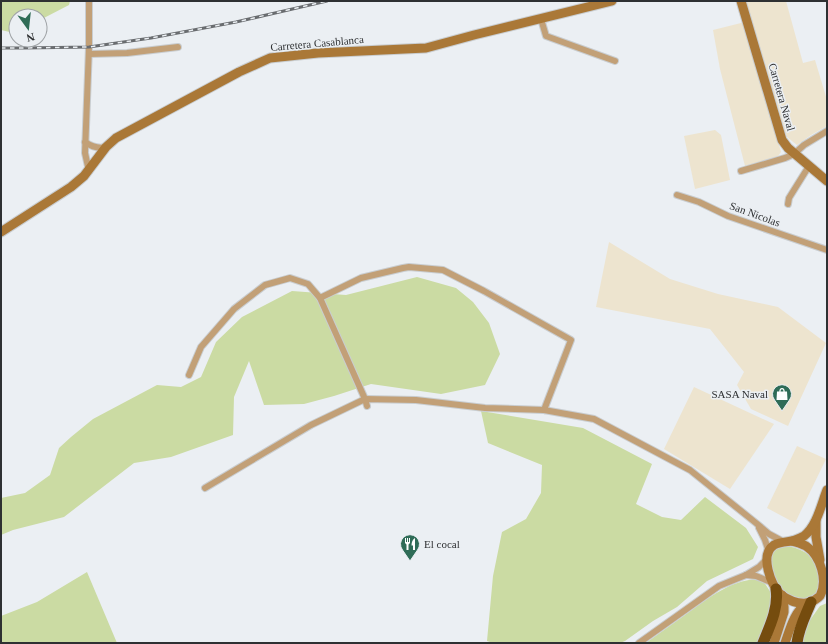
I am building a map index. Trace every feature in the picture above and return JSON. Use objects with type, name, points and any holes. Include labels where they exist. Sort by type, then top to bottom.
[{"type":"highway","points":[[763,643],[776,604],[777,589]]},
{"type":"highway","points":[[797,643],[798,633],[809,603]]},
{"type":"main road","name":"Carretera Casablanca","points":[[1,232],[80,180],[89,171],[106,147],[116,138],[239,72],[270,58],[318,53],[426,48],[612,1]]},
{"type":"main road","name":"Carretera Naval","points":[[741,1],[782,140],[794,154],[827,181]]},
{"type":"main road","points":[[774,643],[784,612],[784,607],[768,570],[768,556],[772,547],[776,544],[804,536],[808,532],[817,518],[827,490]]},
{"type":"main road","points":[[785,643],[797,613],[803,606],[825,592],[827,580],[816,537],[817,518]]},
{"type":"main road","points":[[788,541],[804,545],[824,566]]},
{"type":"main road","points":[[777,589],[793,601],[809,603]]},
{"type":"street","points":[[89,1],[89,54],[85,142],[85,153],[89,171]]},
{"type":"street","points":[[541,19],[546,36],[615,61]]},
{"type":"street","points":[[89,54],[127,53],[178,47]]},
{"type":"street","points":[[741,171],[794,154],[804,145],[827,131]]},
{"type":"street","points":[[85,142],[91,147],[106,147]]},
{"type":"street","points":[[788,204],[789,198],[809,166]]},
{"type":"street","name":"San Nicolas","points":[[678,196],[699,202],[728,216],[827,250]]},
{"type":"street","points":[[320,298],[361,278],[403,268],[409,267],[443,270],[484,291],[571,340],[544,410]]},
{"type":"street","points":[[189,375],[201,347],[234,309],[266,286],[290,278],[308,284],[320,298],[367,406]]},
{"type":"street","points":[[206,488],[311,425],[365,399],[416,400],[486,408],[544,410],[594,420],[690,470],[769,534],[788,541]]},
{"type":"street","points":[[639,643],[719,586],[759,567],[768,556],[765,540],[756,523]]},
{"type":"street","points":[[746,574],[756,576],[777,589]]},
{"type":"shaded area","points":[[746,1],[786,1],[803,63],[815,60],[827,100],[827,126],[797,145],[787,137]]},
{"type":"shaded area","points":[[745,22],[781,152],[778,156],[745,166],[720,69],[713,30]]},
{"type":"shaded area","points":[[715,130],[721,135],[730,180],[695,189],[684,136]]},
{"type":"shaded area","points":[[609,242],[670,279],[718,294],[778,307],[826,343],[788,426],[751,409],[737,385],[744,372],[710,329],[596,307]]},
{"type":"shaded area","points":[[694,387],[774,424],[730,489],[664,449]]},
{"type":"shaded area","points":[[797,446],[826,459],[795,523],[767,508]]},
{"type":"green space","points":[[1,1],[70,1],[69,5],[48,16],[48,8],[8,8],[8,32],[1,30]]},
{"type":"green space","points":[[417,277],[456,288],[473,302],[489,323],[500,354],[485,385],[441,394],[371,384],[304,404],[264,405],[249,361],[234,397],[233,435],[171,457],[134,463],[64,517],[13,530],[1,535],[1,498],[25,493],[50,475],[59,448],[93,419],[157,385],[181,387],[201,377],[216,342],[242,317],[292,291],[346,295]]},
{"type":"green space","points":[[481,411],[583,428],[652,464],[636,504],[662,517],[681,520],[705,497],[746,528],[758,547],[753,559],[707,581],[677,607],[620,643],[493,643],[487,641],[493,576],[502,532],[526,519],[541,493],[542,465],[488,443]]},
{"type":"green space","points":[[785,546],[796,548],[805,552],[817,563],[820,570],[819,591],[813,596],[803,599],[791,595],[783,590],[777,582],[773,574],[771,557],[776,549]]},
{"type":"green space","points":[[87,572],[117,643],[1,643],[1,616],[37,602]]},
{"type":"green space","points":[[756,579],[764,582],[771,593],[771,603],[760,643],[646,643],[705,601],[729,586],[747,580]]},
{"type":"green space","points":[[827,603],[827,643],[803,643],[802,640],[810,620],[820,606]]},
{"type":"railway","points":[[1,48],[89,47],[151,38],[236,22],[327,1]]},
{"type":"place","name":"SASA Naval","points":[[782,411]]},
{"type":"place","name":"El cocal","points":[[410,561]]}]
